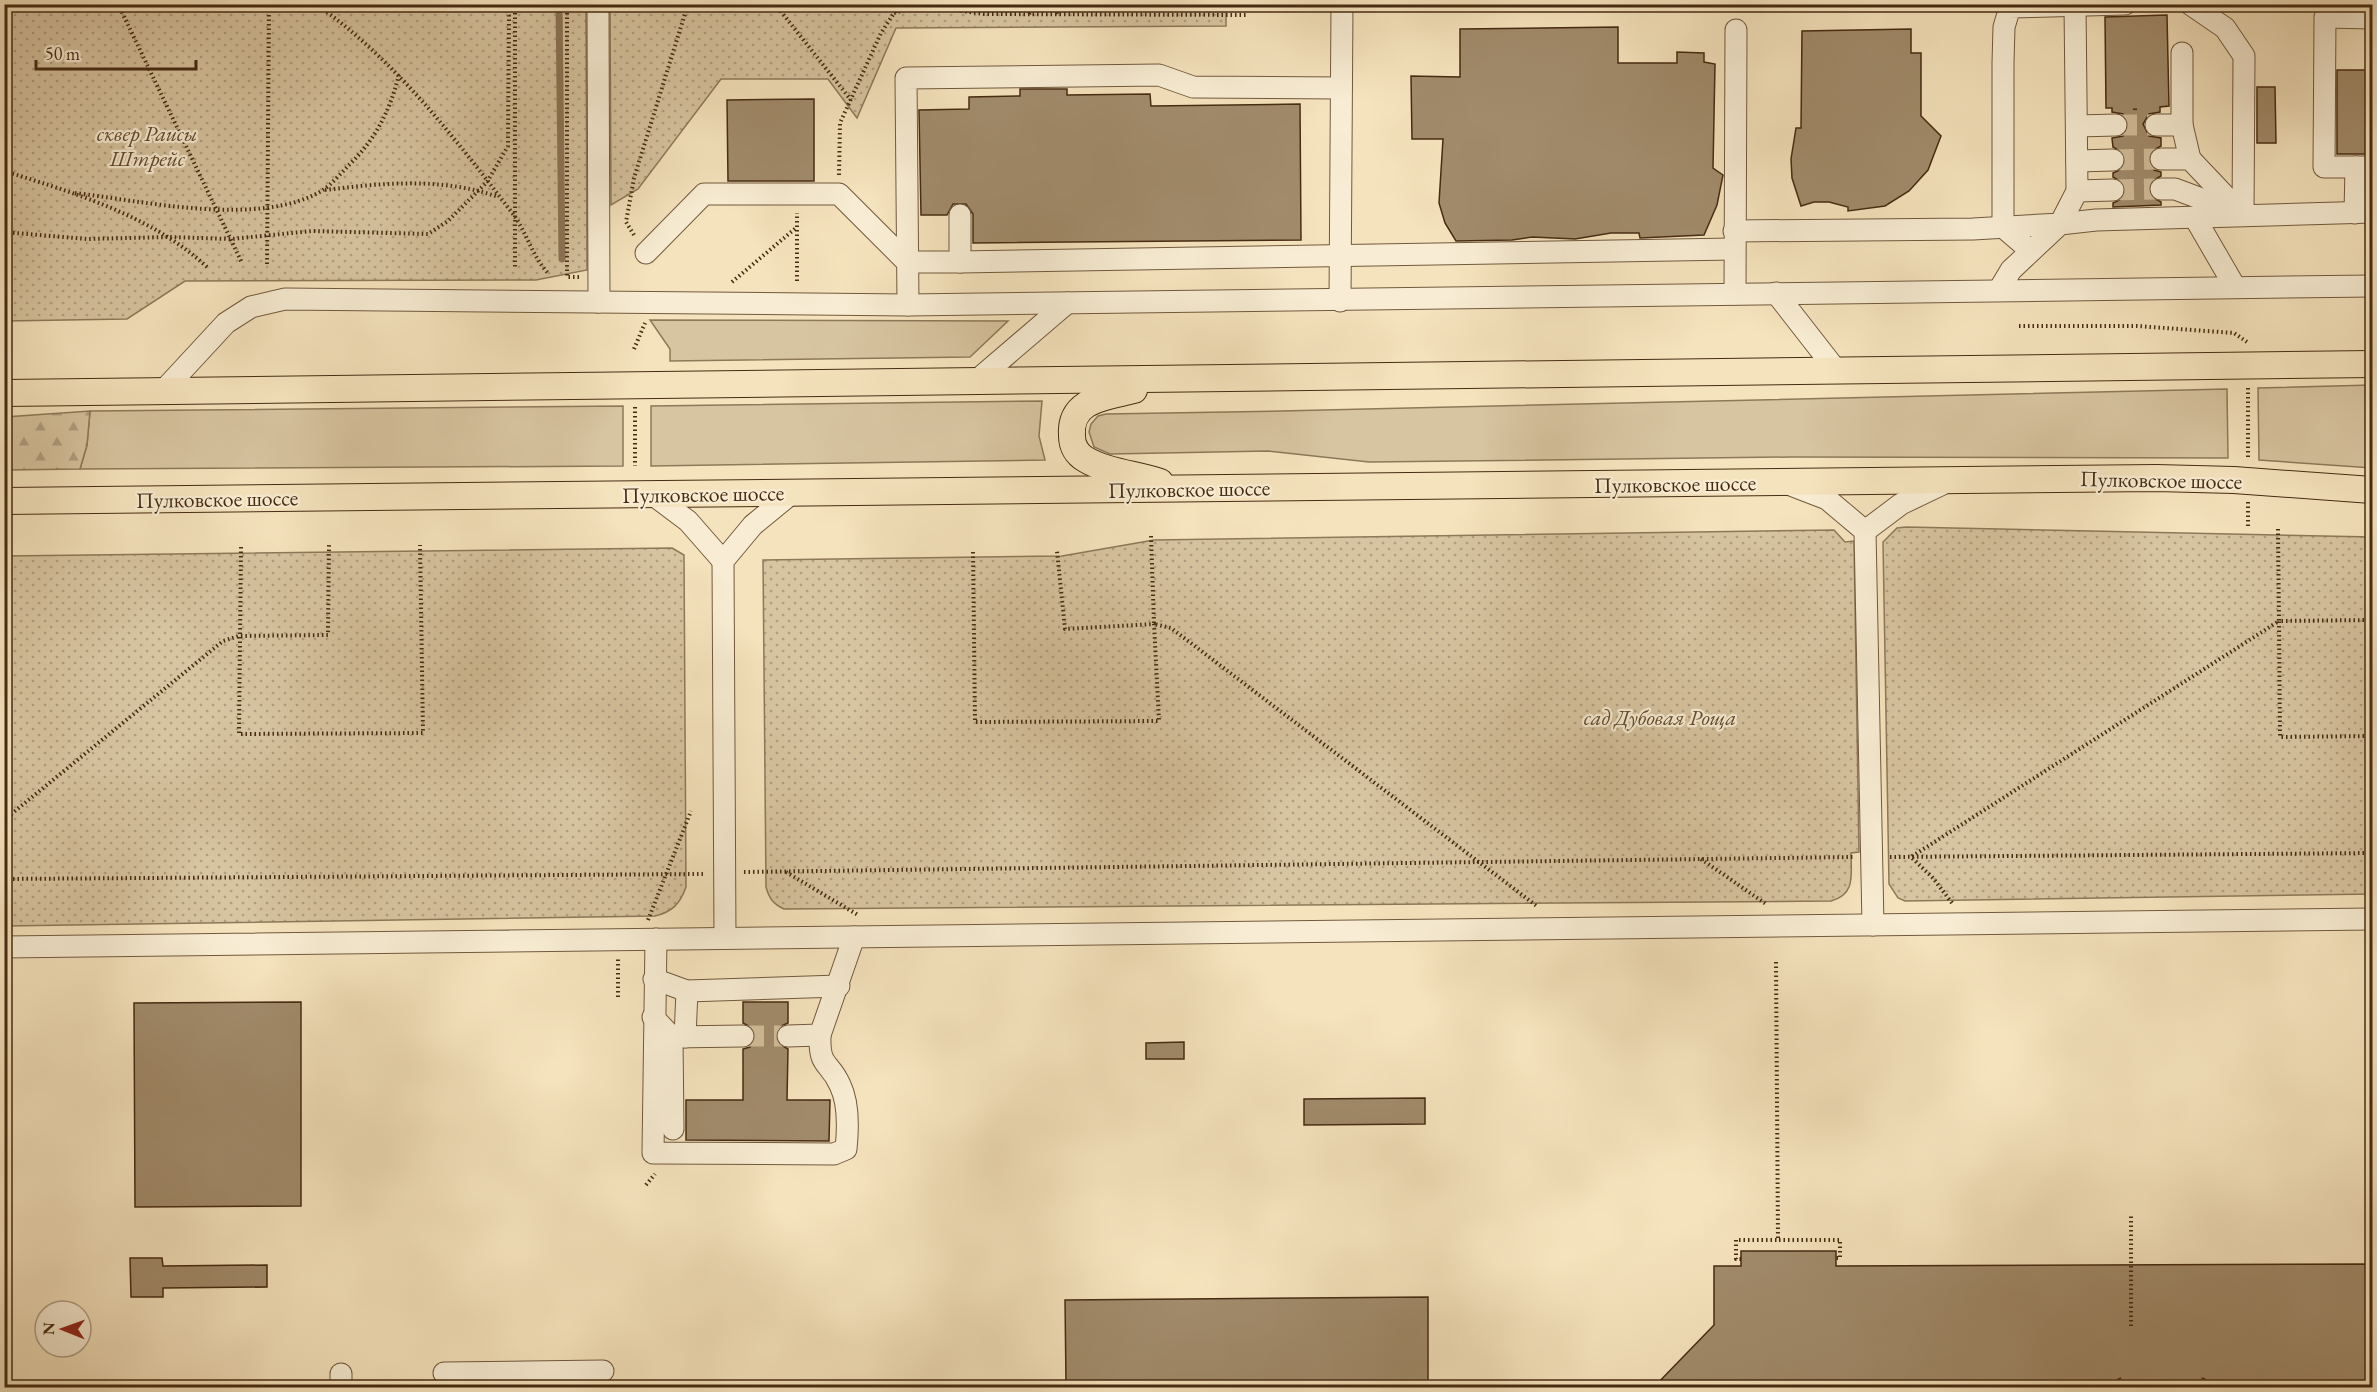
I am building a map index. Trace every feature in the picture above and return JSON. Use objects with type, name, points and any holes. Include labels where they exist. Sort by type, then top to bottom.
[{"type":"main road","points":[[4,393],[2373,364]]},
{"type":"main road","points":[[1165,379],[1084,404],[1073,418],[1072,440],[1075,450],[1085,459],[1183,489]]},
{"type":"main road","name":"Пулковское шоссе","points":[[4,501],[1951,480],[2211,479],[2373,490]]},
{"type":"street","points":[[598,4],[599,302]]},
{"type":"street","points":[[1340,301],[1342,4]]},
{"type":"street","points":[[2031,251],[2003,227],[2004,36],[2010,7],[2125,4]]},
{"type":"street","points":[[2190,4],[2225,28],[2244,56],[2243,215]]},
{"type":"street","points":[[1999,290],[2012,270],[2060,224],[2077,191],[2075,5]]},
{"type":"street","points":[[646,253],[704,194],[839,194],[907,262],[1341,254],[1734,240],[2060,224],[2096,220],[2364,213],[2364,167],[2324,166],[2325,17],[2373,18]]},
{"type":"street","points":[[1735,294],[1736,30]]},
{"type":"street","points":[[2182,53],[2182,125],[2190,159],[2243,215]]},
{"type":"street","points":[[908,304],[906,78],[1159,75],[1193,87],[1341,88]]},
{"type":"street","points":[[2077,126],[2116,125]]},
{"type":"street","points":[[2156,125],[2182,125]]},
{"type":"street","points":[[2161,159],[2190,159]]},
{"type":"street","points":[[2077,161],[2113,160]]},
{"type":"street","points":[[2161,189],[2175,189],[2243,215]]},
{"type":"street","points":[[2077,191],[2113,190]]},
{"type":"street","points":[[960,215],[960,262]]},
{"type":"street","points":[[2195,218],[2235,287]]},
{"type":"street","points":[[163,391],[226,323],[251,307],[285,299],[908,304],[1340,301],[2373,286]]},
{"type":"street","points":[[1776,293],[1836,370]]},
{"type":"street","points":[[976,381],[1067,303]]},
{"type":"street","points":[[1865,531],[1901,504],[1951,480]]},
{"type":"street","points":[[1784,483],[1827,499],[1865,531],[1874,925]]},
{"type":"street","points":[[725,938],[723,561],[753,525],[792,493]]},
{"type":"street","points":[[652,494],[688,520],[723,561]]},
{"type":"street","points":[[4,947],[652,930],[725,938],[2373,919]]},
{"type":"street","points":[[652,930],[653,1153],[834,1154],[846,1149],[848,1127],[841,1085],[819,1056],[820,1035],[854,937]]},
{"type":"street","points":[[654,979],[687,991],[838,986]]},
{"type":"street","points":[[673,1129],[678,1037],[687,991]]},
{"type":"street","points":[[653,1017],[678,1037],[743,1036]]},
{"type":"street","points":[[788,1036],[820,1035]]},
{"type":"street","points":[[444,1372],[603,1371]]},
{"type":"path","points":[[118,4],[242,263]]},
{"type":"path","points":[[267,264],[268,4]]},
{"type":"path","points":[[316,4],[344,24],[399,75],[515,217],[537,261],[548,273]]},
{"type":"path","points":[[480,9],[485,4]]},
{"type":"path","points":[[4,232],[87,239],[169,237],[231,239],[312,231],[428,234],[448,221],[487,182],[508,146],[509,16],[504,4]]},
{"type":"path","points":[[515,4],[515,268]]},
{"type":"path","points":[[567,4],[567,277]]},
{"type":"path","points":[[646,253],[626,222],[634,178],[688,4]]},
{"type":"path","points":[[775,4],[851,100]]},
{"type":"path","points":[[839,194],[840,123],[881,33],[900,4]]},
{"type":"path","points":[[893,13],[925,4]]},
{"type":"path","points":[[949,4],[962,11],[1029,14],[1247,15]]},
{"type":"path","points":[[962,11],[963,4]]},
{"type":"path","points":[[1029,14],[1034,4]]},
{"type":"path","points":[[1054,4],[1058,15]]},
{"type":"path","points":[[323,190],[367,148],[390,108],[399,75]]},
{"type":"path","points":[[4,171],[75,193],[169,237],[207,267]]},
{"type":"path","points":[[75,193],[218,210],[292,202],[323,190],[378,183],[431,184],[478,189],[499,197]]},
{"type":"path","points":[[797,213],[797,281]]},
{"type":"path","points":[[732,282],[797,227]]},
{"type":"path","points":[[2019,326],[2137,326],[2235,333],[2248,342]]},
{"type":"path","points":[[2248,388],[2248,459]]},
{"type":"path","points":[[634,406],[635,466]]},
{"type":"path","points":[[2248,499],[2248,528]]},
{"type":"path","points":[[2278,529],[2280,738],[2373,736]]},
{"type":"path","points":[[1911,857],[2279,621],[2371,620],[2370,533]]},
{"type":"path","points":[[973,552],[975,722],[1159,721],[1151,536]]},
{"type":"path","points":[[4,820],[223,641],[239,636],[328,635],[329,545]]},
{"type":"path","points":[[241,547],[239,734],[423,733],[420,545]]},
{"type":"path","points":[[1057,551],[1065,629],[1154,624],[1171,628],[1538,908]]},
{"type":"path","points":[[652,930],[667,874],[691,811]]},
{"type":"path","points":[[1885,857],[2373,853]]},
{"type":"path","points":[[758,871],[1857,857]]},
{"type":"path","points":[[1911,857],[1933,878],[1952,904]]},
{"type":"path","points":[[1700,859],[1767,905]]},
{"type":"path","points":[[783,871],[858,915]]},
{"type":"path","points":[[4,879],[691,874]]},
{"type":"path","points":[[1776,962],[1778,1240]]},
{"type":"path","points":[[2131,1215],[2131,1326]]},
{"type":"path","points":[[1741,1259],[1736,1259],[1736,1240],[1840,1240],[1840,1258],[1836,1258]]},
{"type":"path","points":[[2200,1388],[2204,1376]]},
{"type":"path","points":[[2119,1378],[2123,1388]]},
{"type":"green space","points":[[1226,4],[1226,26],[896,28],[857,118],[828,79],[721,79],[638,189],[611,205],[610,5]]},
{"type":"green space","name":"сквер Раисы Штрейс","points":[[4,5],[586,5],[587,270],[536,280],[185,281],[127,319],[5,321]]},
{"type":"green space","points":[[650,320],[1008,321],[970,357],[670,361],[670,349]]},
{"type":"green space","points":[[2372,385],[2372,468],[2259,460],[2258,388]]},
{"type":"green space","points":[[2227,389],[2228,458],[1790,457],[1369,462],[1268,451],[1110,454],[1094,447],[1089,432],[1091,424],[1098,416],[1106,414]]},
{"type":"green space","points":[[1042,401],[1039,436],[1045,460],[651,466],[651,406]]},
{"type":"green space","points":[[623,406],[623,466],[80,469],[87,445],[90,411]]},
{"type":"green space","points":[[90,411],[87,445],[80,469],[5,470],[5,417]]},
{"type":"green space","points":[[1897,528],[2372,537],[2372,894],[1905,901],[1898,898],[1889,884],[1883,542]]},
{"type":"green space","name":"сад Дубовая Роща","points":[[1834,530],[1845,542],[1854,541],[1859,852],[1851,853],[1851,876],[1848,889],[1845,894],[1831,901],[784,909],[774,903],[767,891],[763,560],[1062,556],[1154,540]]},
{"type":"green space","points":[[672,548],[684,555],[686,887],[678,903],[671,910],[655,916],[5,926],[5,556]]},
{"type":"building","points":[[2167,15],[2169,106],[2160,107],[2160,112],[2149,114],[2143,124],[2149,136],[2161,138],[2161,146],[2150,152],[2148,160],[2154,170],[2161,172],[2161,176],[2150,182],[2148,190],[2150,196],[2161,202],[2161,205],[2113,207],[2113,203],[2120,200],[2126,190],[2123,183],[2113,177],[2113,173],[2120,170],[2126,160],[2123,153],[2113,147],[2112,138],[2123,136],[2129,124],[2123,114],[2112,112],[2112,108],[2106,108],[2105,17]]},
{"type":"building","points":[[1618,27],[1618,63],[1677,63],[1677,52],[1704,53],[1704,62],[1715,64],[1713,168],[1723,175],[1717,205],[1704,235],[1640,238],[1639,233],[1611,233],[1575,239],[1532,237],[1512,240],[1456,241],[1445,223],[1439,203],[1443,139],[1412,139],[1411,76],[1460,77],[1460,29]]},
{"type":"building","points":[[1911,29],[1911,53],[1921,53],[1921,116],[1941,136],[1928,170],[1909,191],[1885,206],[1848,211],[1848,207],[1829,202],[1814,202],[1801,206],[1792,178],[1791,159],[1796,128],[1801,128],[1802,31]]},
{"type":"building","points":[[2337,70],[2373,70],[2373,154],[2337,154]]},
{"type":"building","points":[[2257,87],[2275,87],[2276,143],[2257,143]]},
{"type":"building","points":[[1020,89],[1067,89],[1067,95],[1150,94],[1151,106],[1300,104],[1301,240],[973,243],[973,214],[966,204],[953,204],[947,215],[921,215],[919,110],[969,109],[969,97],[1020,96]]},
{"type":"building","points":[[814,99],[814,181],[728,181],[727,100]]},
{"type":"building","points":[[301,1002],[301,1206],[135,1207],[134,1003]]},
{"type":"building","points":[[743,1002],[788,1002],[788,1023],[781,1026],[775,1036],[778,1043],[788,1049],[787,1100],[830,1100],[829,1141],[686,1140],[686,1100],[743,1100],[743,1049],[750,1047],[756,1036],[754,1029],[743,1023]]},
{"type":"building","points":[[1184,1042],[1184,1059],[1146,1059],[1146,1043]]},
{"type":"building","points":[[1425,1098],[1425,1124],[1304,1125],[1304,1099]]},
{"type":"building","points":[[1741,1251],[1836,1251],[1836,1266],[2373,1264],[2373,1388],[1653,1388],[1714,1325],[1714,1266],[1741,1266]]},
{"type":"building","points":[[130,1258],[162,1258],[163,1266],[267,1265],[267,1287],[163,1288],[163,1297],[131,1297]]},
{"type":"building","points":[[1428,1297],[1428,1381],[1226,1383],[1226,1388],[1177,1388],[1177,1382],[1066,1383],[1065,1300]]},
{"type":"waterway","points":[[559,4],[562,259]]},
{"type":"tunnel","points":[[2116,125],[2156,125]]},
{"type":"tunnel","points":[[2113,160],[2161,159]]},
{"type":"tunnel","points":[[2113,190],[2161,189]]},
{"type":"tunnel","points":[[743,1036],[788,1036]]}]
